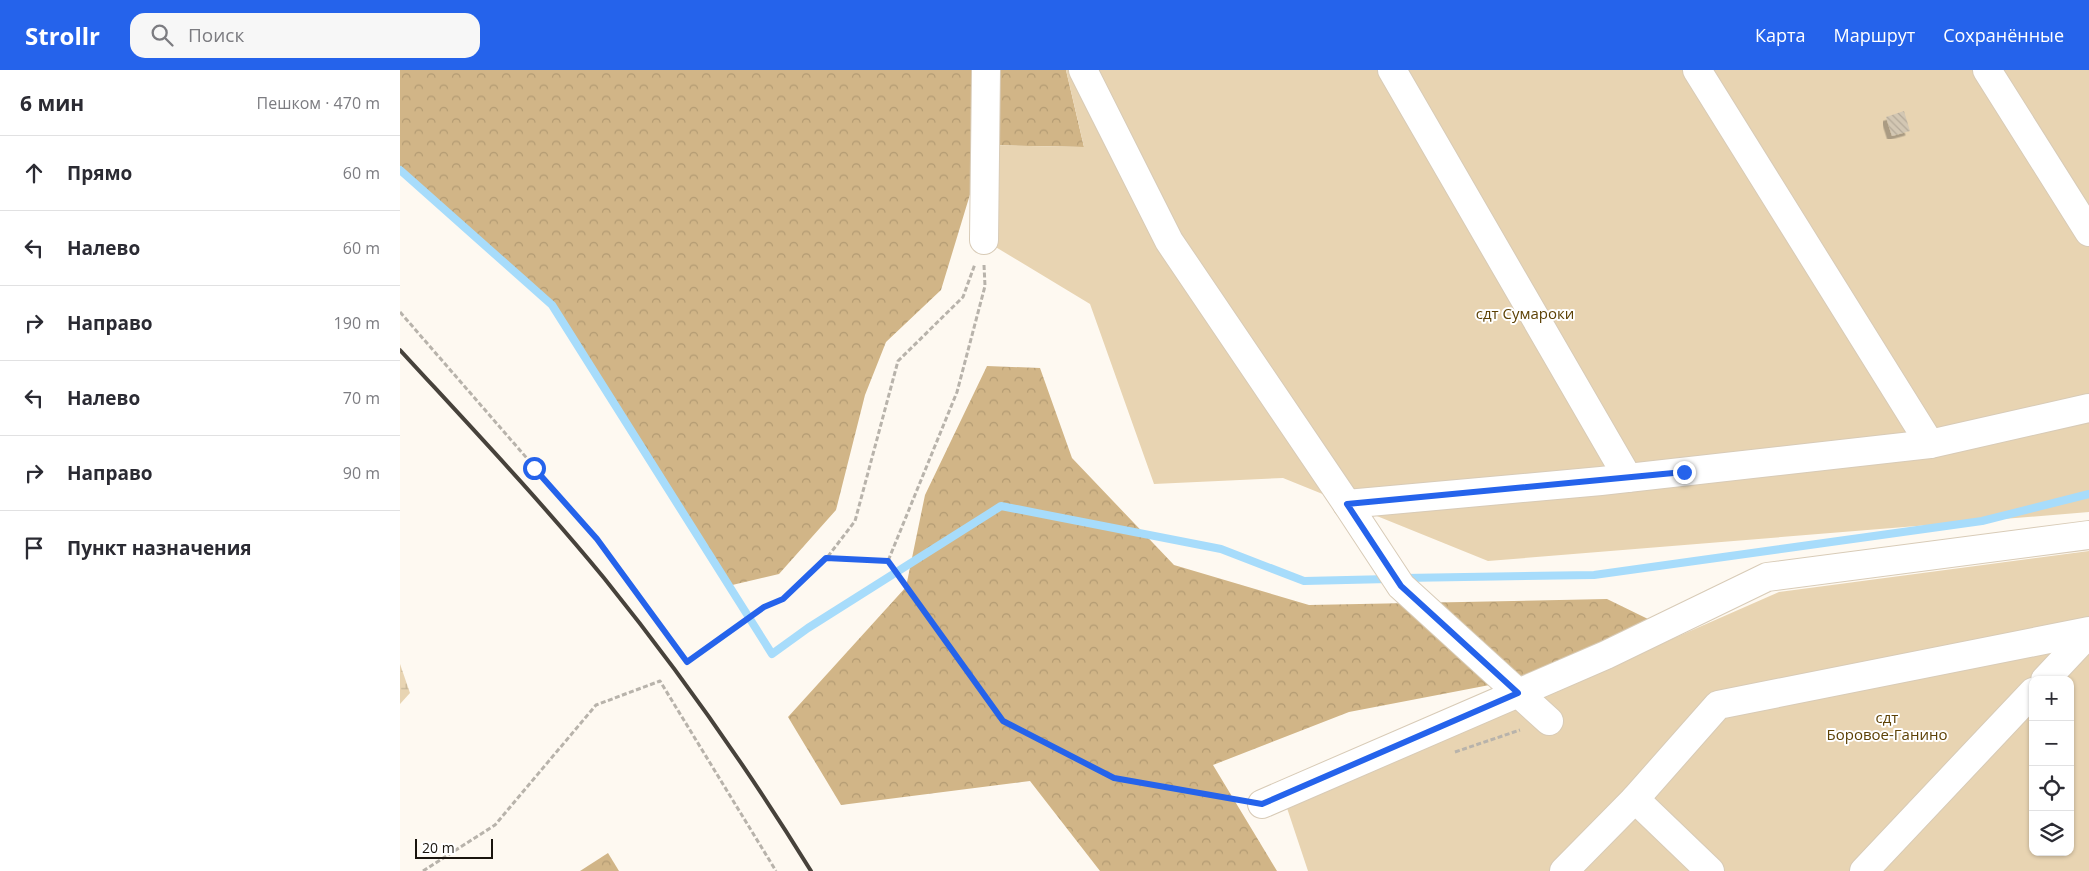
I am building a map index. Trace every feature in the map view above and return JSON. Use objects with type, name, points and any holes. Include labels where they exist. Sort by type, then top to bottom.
[{"type":"street","points":[[984,240],[986,70]]},
{"type":"street","points":[[1083,70],[1169,241],[1401,586],[1549,721]]},
{"type":"street","points":[[1392,70],[1628,478]]},
{"type":"street","points":[[1697,70],[1930,444]]},
{"type":"street","points":[[1986,70],[2089,232]]},
{"type":"street","points":[[1347,504],[1628,478],[1930,444],[2089,408]]},
{"type":"street","points":[[1262,804],[1606,655],[1767,577],[2089,535]]},
{"type":"street","points":[[2049,676],[2089,632]]},
{"type":"street","points":[[1564,871],[1635,799],[1718,705],[2089,632]]},
{"type":"street","points":[[1864,871],[2029,696]]},
{"type":"street","points":[[1635,799],[1710,871]]},
{"type":"path","points":[[400,312],[597,539],[687,662],[764,607],[783,599],[826,558],[856,521],[898,361],[963,297],[984,240]]},
{"type":"path","points":[[888,561],[957,392],[985,286],[984,240]]},
{"type":"path","points":[[826,558],[888,561]]},
{"type":"path","points":[[888,561],[1003,721],[1114,778],[1262,804]]},
{"type":"path","points":[[423,871],[495,825],[596,706],[660,681],[776,871]]},
{"type":"path","points":[[1446,755],[1549,721]]},
{"type":"green space","points":[[400,70],[1066,70],[1084,147],[985,145],[941,290],[886,342],[865,395],[836,510],[779,574],[728,586],[552,305],[400,170]]},
{"type":"green space","name":"сдт Сумароки","points":[[1066,70],[2089,70],[2089,512],[1488,561],[1283,478],[1154,484],[1090,304],[984,240],[985,145],[1084,147]]},
{"type":"green space","points":[[987,366],[1040,368],[1072,458],[1174,565],[1309,605],[1607,599],[1648,619],[1536,676],[1349,712],[1213,765],[1277,871],[1100,871],[1030,781],[841,805],[788,717],[906,587],[925,495]]},
{"type":"green space","name":"сдт Боровое-Ганино","points":[[2089,551],[2089,871],[1308,871],[1287,808],[1779,592]]},
{"type":"green space","points":[[400,664],[410,693],[400,704]]},
{"type":"green space","points":[[608,853],[619,871],[580,871]]},
{"type":"building","points":[[1904,111],[1910,131],[1892,136],[1886,117]]},
{"type":"waterway","points":[[400,170],[552,305],[772,654],[808,628],[1001,506],[1221,549],[1304,581],[1389,579]]},
{"type":"waterway","points":[[1403,578],[1594,575],[1982,521],[2089,494]]},
{"type":"railway","points":[[400,350],[504,462],[632,613],[712,721],[763,795],[811,871]]},
{"type":"route","points":[[534,468],[597,539],[687,662],[764,607],[783,599],[826,558],[888,561],[1003,721],[1114,778],[1262,804],[1518,693],[1401,586],[1347,504],[1684,472]]}]
